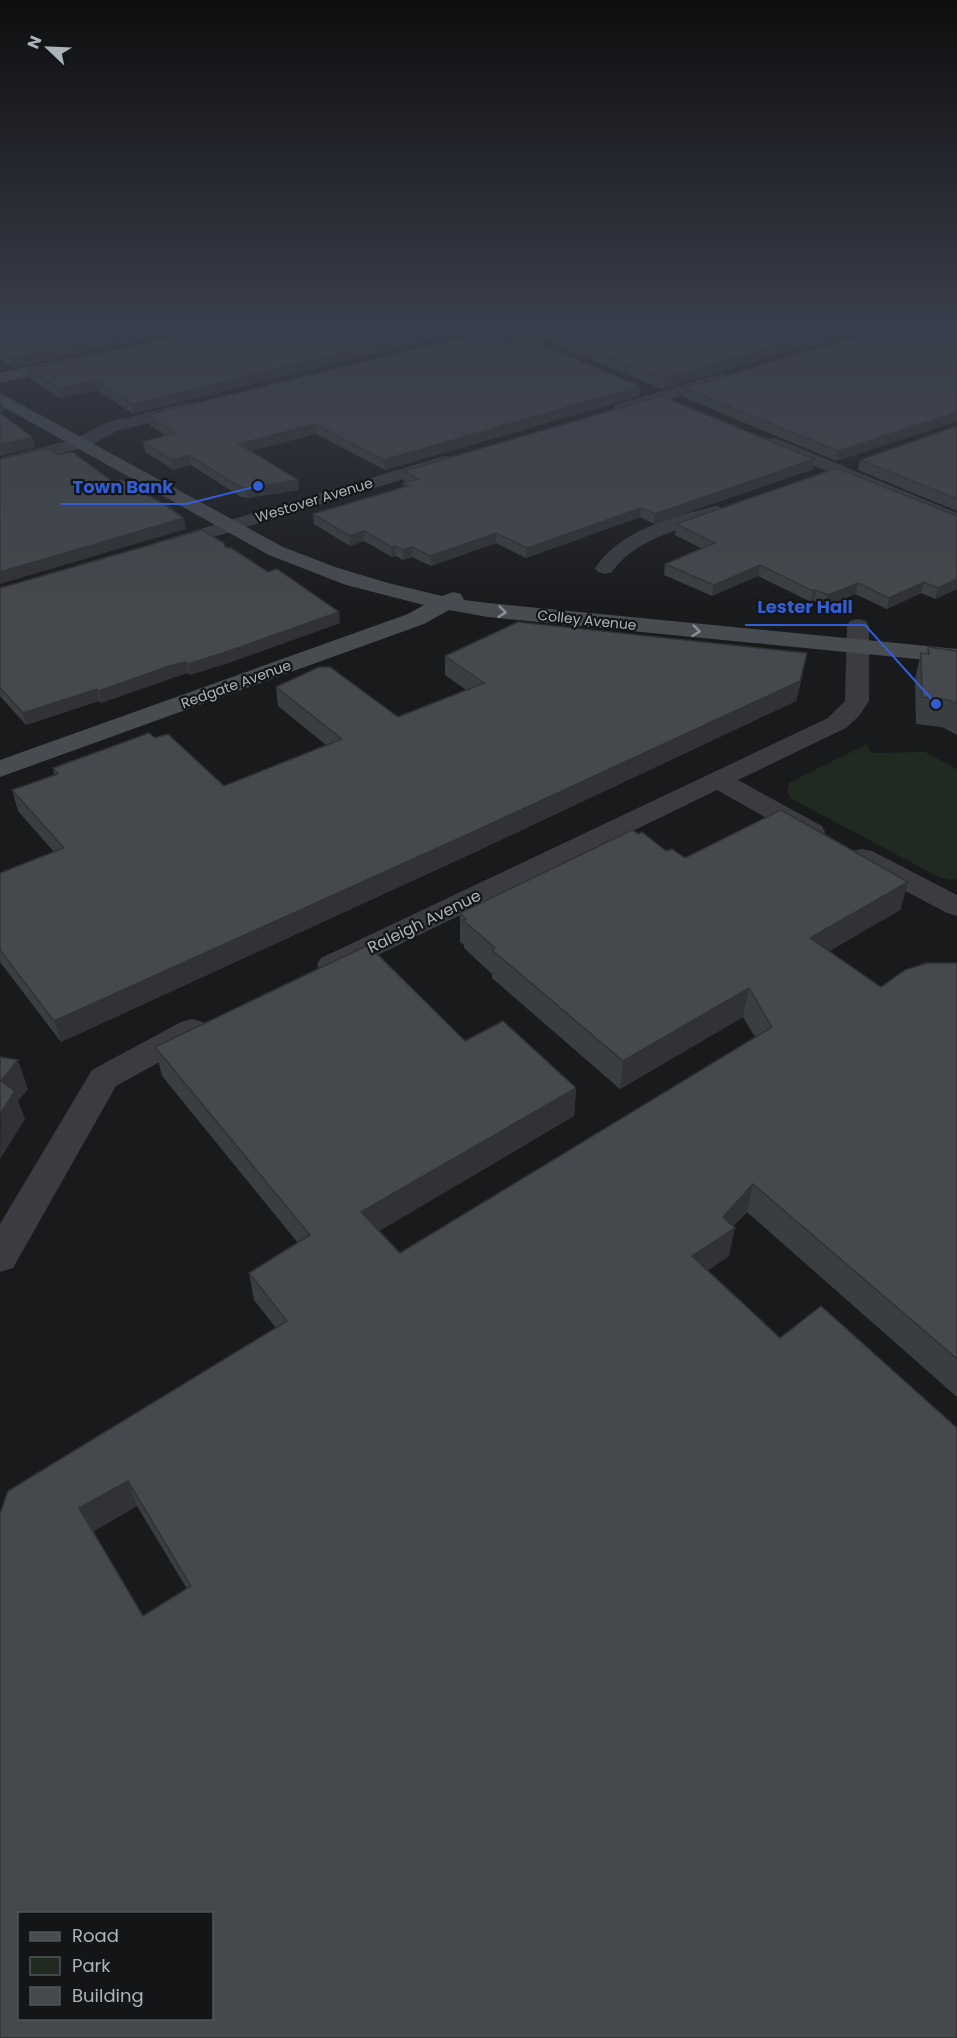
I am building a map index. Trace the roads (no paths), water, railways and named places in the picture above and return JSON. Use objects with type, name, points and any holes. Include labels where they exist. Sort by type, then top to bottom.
[{"type":"main road","name":"Colley Avenue","points":[[38,419],[276,551],[320,570],[385,591],[444,604],[858,636],[957,635]]},
{"type":"main road","name":"Colley Avenue","points":[[232,525],[332,561],[429,585],[858,636],[957,656]]},
{"type":"main road","name":"Redgate Avenue","points":[[0,769],[416,620],[467,591]]},
{"type":"street","points":[[0,464],[81,443],[111,427],[143,419]]},
{"type":"street","points":[[759,437],[957,520]]},
{"type":"street","points":[[81,443],[118,443]]},
{"type":"street","name":"Westover Avenue","points":[[150,550],[460,457]]},
{"type":"street","points":[[813,478],[860,462]]},
{"type":"street","points":[[605,568],[610,558],[622,547],[637,539],[738,504]]},
{"type":"street","name":"Raleigh Avenue","points":[[312,974],[837,723],[851,711],[857,701],[858,636]]},
{"type":"street","points":[[716,779],[957,907]]},
{"type":"street","points":[[0,1257],[104,1078],[219,1018]]},
{"type":"place","name":"Town Bank","points":[[258,486]]},
{"type":"place","name":"Lester Hall","points":[[936,704]]}]
